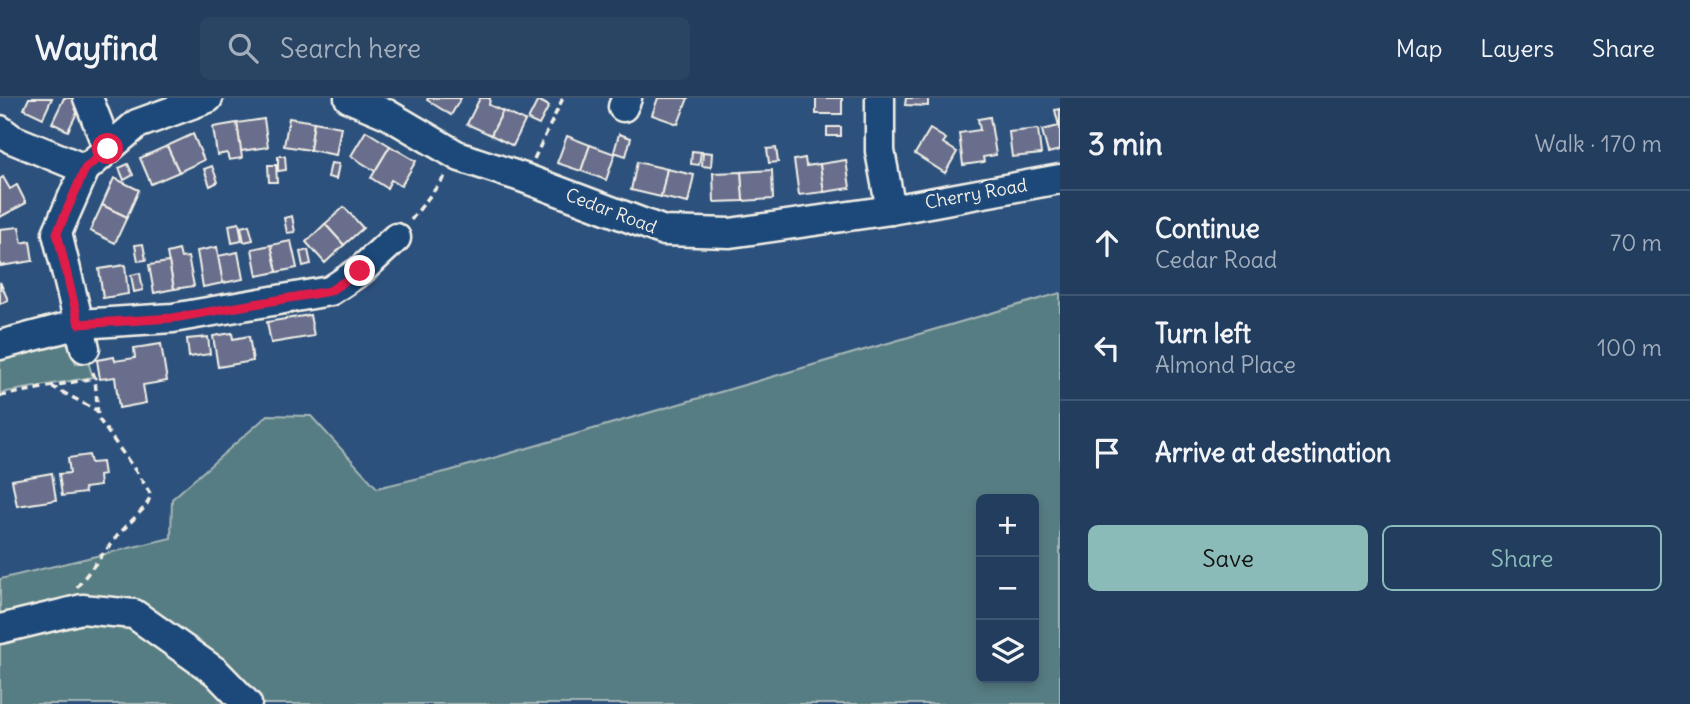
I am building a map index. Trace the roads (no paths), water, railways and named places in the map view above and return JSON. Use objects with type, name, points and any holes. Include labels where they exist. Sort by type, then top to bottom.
[{"type":"street","points":[[88,98],[108,149]]},
{"type":"street","points":[[82,336],[57,233],[85,169],[136,124],[208,98]]},
{"type":"street","name":"Cedar Road","points":[[349,98],[387,114],[460,157],[664,231],[730,233],[891,210]]},
{"type":"street","points":[[880,98],[880,151],[891,210]]},
{"type":"street","points":[[0,131],[12,139],[85,169]]},
{"type":"street","name":"Cherry Road","points":[[891,210],[1060,179]]},
{"type":"street","points":[[0,345],[82,336],[330,291],[360,271],[397,238]]},
{"type":"street","points":[[0,629],[82,609],[134,614],[216,672],[247,704]]}]
